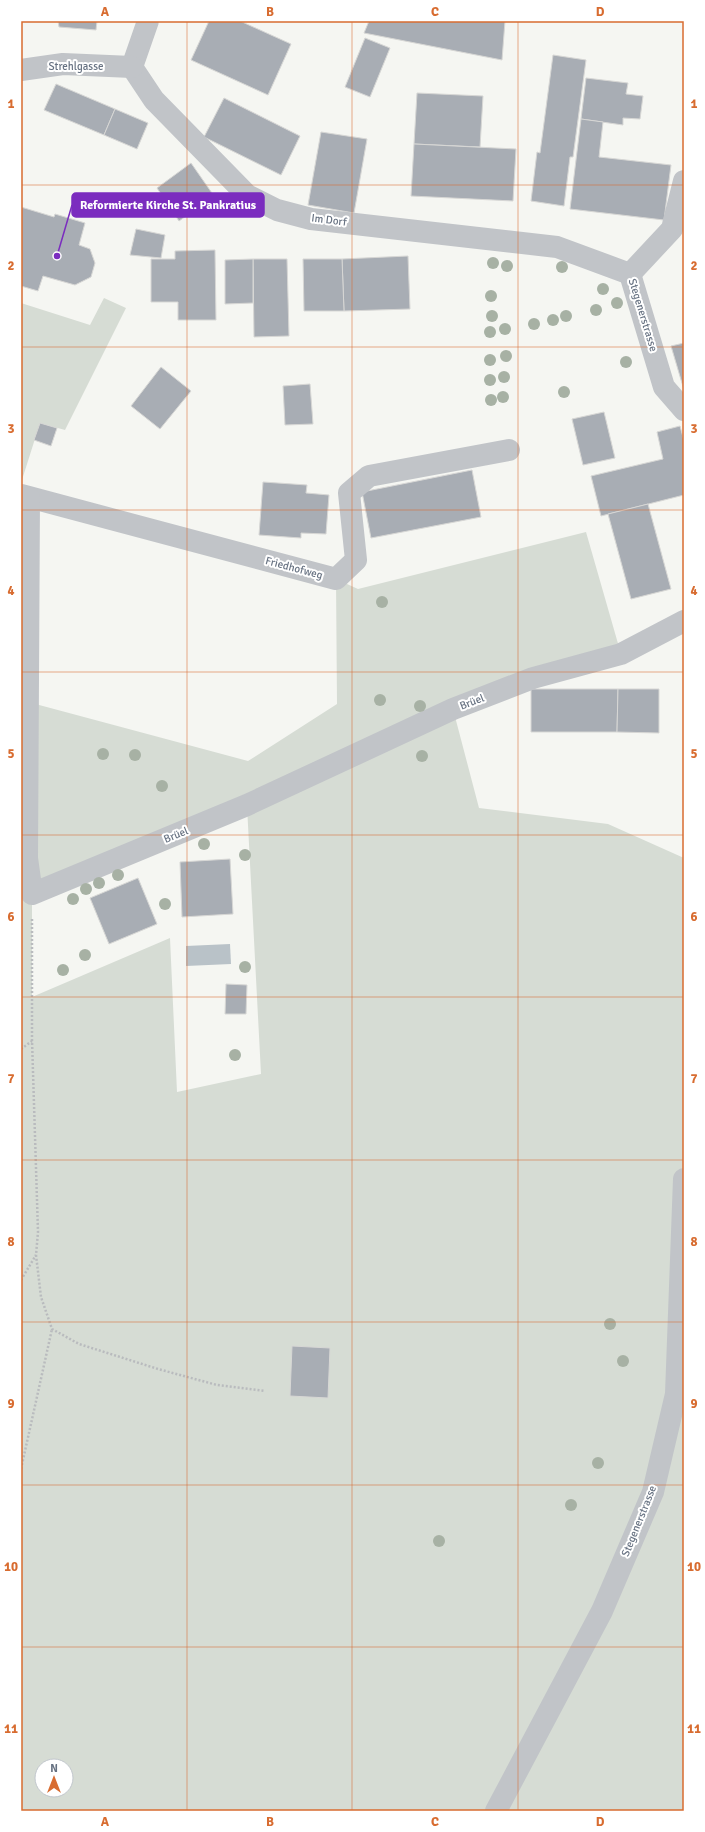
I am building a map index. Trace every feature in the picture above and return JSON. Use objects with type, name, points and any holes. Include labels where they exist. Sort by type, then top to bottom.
[{"type":"street","points":[[132,67],[148,21]]},
{"type":"street","name":"Strehlgasse","points":[[21,70],[63,64],[132,67]]},
{"type":"street","name":"Im Dorf","points":[[132,67],[154,100],[247,195],[277,210],[311,219],[557,247],[630,274]]},
{"type":"street","name":"Stegenerstrasse","points":[[684,181],[672,229],[630,274],[664,387],[684,410]]},
{"type":"street","name":"Friedhofweg","points":[[25,497],[336,579],[356,560],[349,493],[369,476],[509,450]]},
{"type":"street","points":[[25,497],[27,858],[32,894]]},
{"type":"street","name":"Brüel","points":[[32,894],[247,805],[453,708],[533,678],[621,654],[684,621]]},
{"type":"street","name":"Stegenerstrasse","points":[[496,1811],[602,1611],[653,1492],[676,1394],[684,1179]]},
{"type":"path","points":[[21,1469],[52,1329],[41,1297],[36,1255],[38,1232],[32,1040],[32,894]]},
{"type":"path","points":[[21,1049],[32,1040]]},
{"type":"path","points":[[21,1280],[36,1255]]},
{"type":"path","points":[[52,1329],[79,1344],[158,1370],[216,1385],[266,1391]]},
{"type":"shaded area","points":[[104,298],[126,308],[65,430],[40,423],[21,483],[21,303],[90,325]]},
{"type":"shaded area","points":[[586,532],[621,654],[453,709],[479,808],[608,824],[684,858],[684,1811],[21,1811],[21,893],[28,702],[248,761],[337,704],[336,579],[358,589]],"holes":[[[247,806],[261,1074],[177,1092],[170,938],[32,997],[32,894]]]},
{"type":"shaded area","points":[[230,944],[231,964],[186,966],[186,946]]},
{"type":"building","points":[[58,21],[97,21],[96,30],[59,27]]},
{"type":"building","points":[[209,21],[240,21],[291,44],[268,95],[191,60]]},
{"type":"building","points":[[369,21],[505,21],[502,60],[364,33]]},
{"type":"building","points":[[365,38],[390,48],[370,97],[345,87]]},
{"type":"building","points":[[553,55],[586,60],[573,157],[570,157],[564,206],[531,201],[537,152],[540,153]]},
{"type":"building","points":[[586,78],[628,83],[626,94],[643,96],[640,119],[623,118],[623,125],[581,119]]},
{"type":"building","points":[[56,84],[115,109],[104,135],[44,110]]},
{"type":"building","points":[[417,93],[483,96],[480,147],[414,144]]},
{"type":"building","points":[[224,98],[300,136],[281,175],[204,137]]},
{"type":"building","points":[[115,109],[148,123],[137,149],[104,135]]},
{"type":"building","points":[[581,119],[603,122],[599,157],[671,165],[664,220],[570,209]]},
{"type":"building","points":[[321,132],[367,139],[354,213],[308,205]]},
{"type":"building","points":[[414,144],[516,149],[513,201],[411,196]]},
{"type":"building","points":[[191,163],[214,196],[179,221],[157,188]]},
{"type":"building","points":[[21,207],[54,217],[55,214],[85,223],[79,245],[90,249],[95,263],[91,277],[75,285],[43,276],[38,291],[21,286]]},
{"type":"building","points":[[136,229],[165,235],[161,258],[130,255]]},
{"type":"building","points":[[215,250],[216,320],[178,320],[178,302],[151,302],[151,259],[175,259],[175,251]]},
{"type":"building","points":[[408,256],[410,309],[344,311],[342,259]]},
{"type":"building","points":[[253,259],[287,259],[289,336],[254,337]]},
{"type":"building","points":[[253,259],[253,303],[225,304],[225,260]]},
{"type":"building","points":[[303,259],[342,259],[344,311],[304,311]]},
{"type":"building","points":[[684,343],[684,390],[671,346]]},
{"type":"building","points":[[161,367],[191,391],[160,429],[131,406]]},
{"type":"building","points":[[310,384],[313,424],[285,425],[283,386]]},
{"type":"building","points":[[604,412],[615,458],[583,465],[572,419]]},
{"type":"building","points":[[40,423],[57,428],[51,446],[34,440]]},
{"type":"building","points":[[680,426],[684,441],[684,495],[601,516],[591,476],[663,459],[657,432]]},
{"type":"building","points":[[472,470],[481,517],[371,538],[362,492]]},
{"type":"building","points":[[263,482],[307,485],[306,493],[329,495],[326,534],[301,533],[301,538],[259,535]]},
{"type":"building","points":[[648,504],[671,589],[631,599],[608,514]]},
{"type":"building","points":[[531,689],[618,689],[617,732],[531,732]]},
{"type":"building","points":[[618,689],[659,689],[659,733],[617,732]]},
{"type":"building","points":[[230,859],[233,914],[182,917],[180,862]]},
{"type":"building","points":[[138,878],[157,924],[109,944],[90,898]]},
{"type":"building","points":[[226,984],[247,985],[246,1014],[225,1014]]},
{"type":"building","points":[[292,1346],[330,1348],[328,1398],[290,1396]]},
{"type":"place","name":"Reformierte Kirche St. Pankratius","points":[[57,256]]}]
